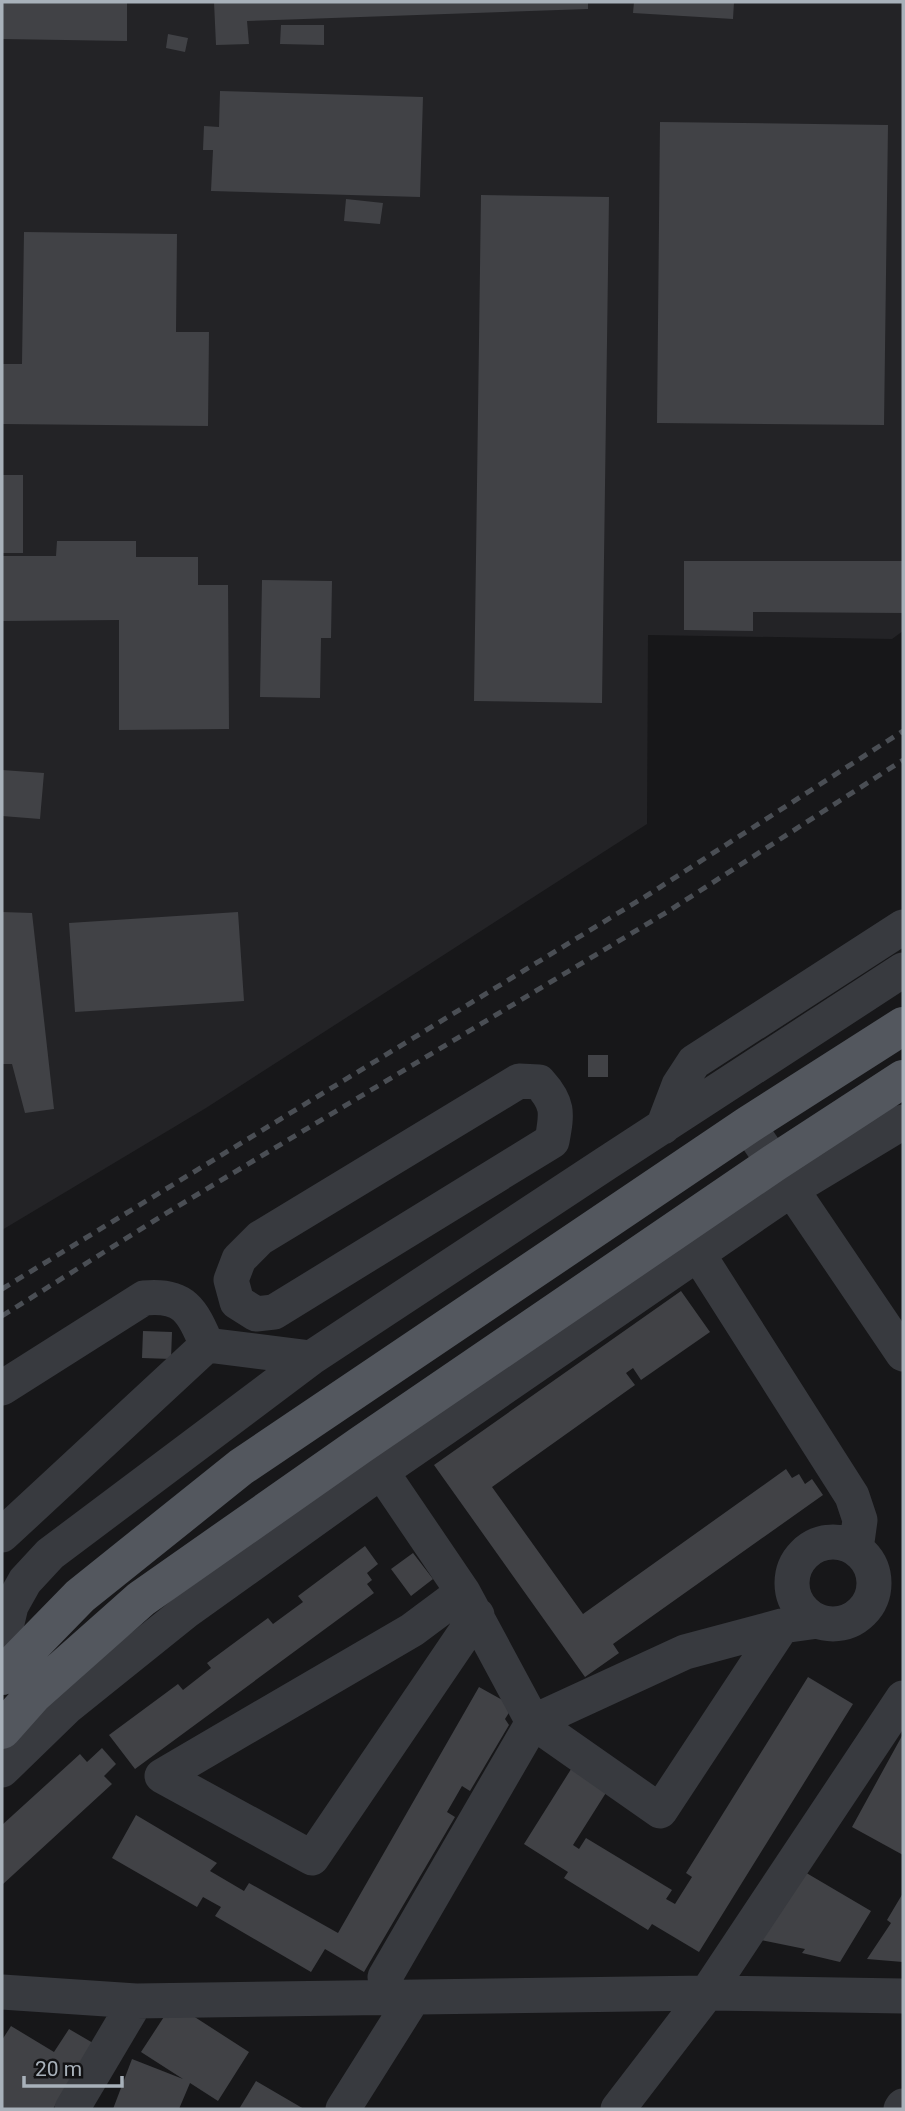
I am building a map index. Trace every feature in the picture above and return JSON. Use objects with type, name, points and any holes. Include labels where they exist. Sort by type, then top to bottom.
[{"type":"main road","points":[[2,1676],[80,1596],[240,1467],[748,1125],[903,1026]]},
{"type":"main road","points":[[2,1730],[34,1694],[141,1599],[372,1457],[783,1176],[903,1079]]},
{"type":"street","points":[[663,1127],[679,1085],[694,1062],[903,927]]},
{"type":"street","points":[[2,1644],[11,1606],[26,1581],[50,1554],[311,1358],[903,970]]},
{"type":"street","points":[[519,1081],[539,1083],[551,1095],[556,1117],[552,1141],[274,1312],[256,1314],[237,1302],[231,1280],[239,1259],[260,1238],[519,1081]]},
{"type":"street","points":[[2,1770],[68,1706],[372,1457],[698,1254],[783,1176],[903,1122]]},
{"type":"street","points":[[748,1125],[903,1354]]},
{"type":"street","points":[[552,1141],[605,1164]]},
{"type":"street","points":[[382,1311],[389,1271],[405,1232]]},
{"type":"street","points":[[698,1254],[852,1496],[860,1520],[856,1549]]},
{"type":"street","points":[[2,1388],[144,1298],[164,1296],[177,1301],[189,1310],[207,1345]]},
{"type":"street","points":[[50,1554],[9,1528],[207,1345],[311,1358]]},
{"type":"street","points":[[372,1457],[470,1603],[533,1722],[660,1811],[782,1626]]},
{"type":"street","points":[[385,1977],[533,1722],[685,1652],[782,1626],[818,1621],[844,1622],[856,1617],[888,1593],[874,1583],[866,1558],[856,1549],[829,1542],[816,1546],[796,1565],[792,1578],[793,1592],[798,1604],[818,1621]]},
{"type":"street","points":[[470,1603],[312,1858],[162,1776],[412,1630],[470,1603]]},
{"type":"street","points":[[618,2109],[707,1993],[903,1698]]},
{"type":"street","points":[[2,1992],[136,2001],[707,1993],[903,1996]]},
{"type":"street","points":[[343,2109],[412,1998]]},
{"type":"street","points":[[72,2109],[136,2001]]},
{"type":"shaded area","points":[[2,2],[903,2],[903,631],[892,639],[648,635],[647,824],[206,1108],[2,1230]]},
{"type":"building","points":[[2,2],[127,2],[127,41],[2,39]]},
{"type":"building","points":[[214,2],[588,2],[588,9],[247,21],[249,44],[216,45]]},
{"type":"building","points":[[634,2],[734,2],[733,19],[633,13]]},
{"type":"building","points":[[281,25],[324,25],[324,45],[280,44]]},
{"type":"building","points":[[168,34],[188,38],[185,52],[166,48]]},
{"type":"building","points":[[220,91],[423,97],[420,197],[211,191],[213,150],[203,150],[204,126],[219,127]]},
{"type":"building","points":[[660,122],[888,125],[884,425],[657,423]]},
{"type":"building","points":[[481,195],[609,197],[602,703],[474,701]]},
{"type":"building","points":[[346,199],[383,203],[380,224],[344,221]]},
{"type":"building","points":[[24,232],[177,234],[176,332],[209,332],[208,426],[2,424],[2,364],[22,364]]},
{"type":"building","points":[[2,475],[23,475],[23,553],[2,553]]},
{"type":"building","points":[[57,541],[136,541],[136,557],[198,557],[198,585],[228,585],[229,729],[119,730],[119,620],[2,621],[2,556],[56,556]]},
{"type":"building","points":[[684,561],[903,561],[903,613],[753,612],[753,631],[684,630]]},
{"type":"building","points":[[262,580],[332,581],[331,638],[321,638],[320,698],[260,697]]},
{"type":"building","points":[[2,770],[44,773],[40,819],[2,816]]},
{"type":"building","points":[[2,912],[32,913],[54,1109],[25,1113],[12,1064],[2,1064]]},
{"type":"building","points":[[238,912],[244,1001],[75,1012],[69,923]]},
{"type":"building","points":[[588,1055],[608,1055],[608,1077],[588,1077]]},
{"type":"building","points":[[681,1291],[710,1332],[641,1380],[633,1368],[626,1373],[635,1385],[492,1487],[583,1614],[786,1469],[792,1478],[799,1474],[805,1484],[812,1479],[823,1495],[613,1644],[619,1653],[585,1677],[434,1465]]},
{"type":"building","points":[[143,1331],[172,1332],[171,1359],[142,1358]]},
{"type":"building","points":[[365,1546],[378,1564],[367,1573],[372,1580],[367,1584],[374,1593],[135,1769],[109,1735],[178,1684],[183,1690],[211,1668],[207,1663],[268,1618],[273,1624],[303,1602],[298,1596]]},
{"type":"building","points":[[413,1553],[433,1579],[411,1596],[391,1569]]},
{"type":"building","points":[[808,1677],[853,1704],[699,1952],[652,1924],[648,1930],[564,1878],[568,1872],[524,1844],[573,1766],[609,1788],[573,1845],[579,1849],[586,1838],[672,1890],[666,1899],[675,1904],[692,1877],[686,1873]]},
{"type":"building","points":[[479,1687],[513,1706],[505,1719],[509,1725],[470,1791],[462,1786],[447,1812],[455,1817],[364,1972],[325,1949],[311,1972],[215,1916],[221,1907],[203,1897],[197,1907],[112,1858],[136,1815],[217,1863],[210,1871],[244,1891],[249,1883],[338,1933]]},
{"type":"building","points":[[903,1734],[903,1855],[852,1827]]},
{"type":"building","points":[[102,1748],[116,1764],[104,1776],[112,1784],[2,1885],[2,1825],[80,1754],[87,1762]]},
{"type":"building","points":[[803,1871],[871,1911],[840,1962],[802,1953],[805,1949],[756,1939]]},
{"type":"building","points":[[903,1893],[903,1962],[867,1959],[891,1923],[887,1920]]},
{"type":"building","points":[[173,2003],[249,2052],[218,2101],[190,2083],[179,2109],[113,2109],[132,2059],[183,2079],[141,2052]]},
{"type":"building","points":[[11,2026],[54,2052],[69,2029],[93,2043],[53,2109],[2,2109],[2,2040]]},
{"type":"building","points":[[256,2081],[304,2109],[239,2109]]},
{"type":"railway","points":[[2,1289],[651,893],[903,731]]},
{"type":"railway","points":[[2,1316],[160,1217],[667,912],[903,760]]}]
